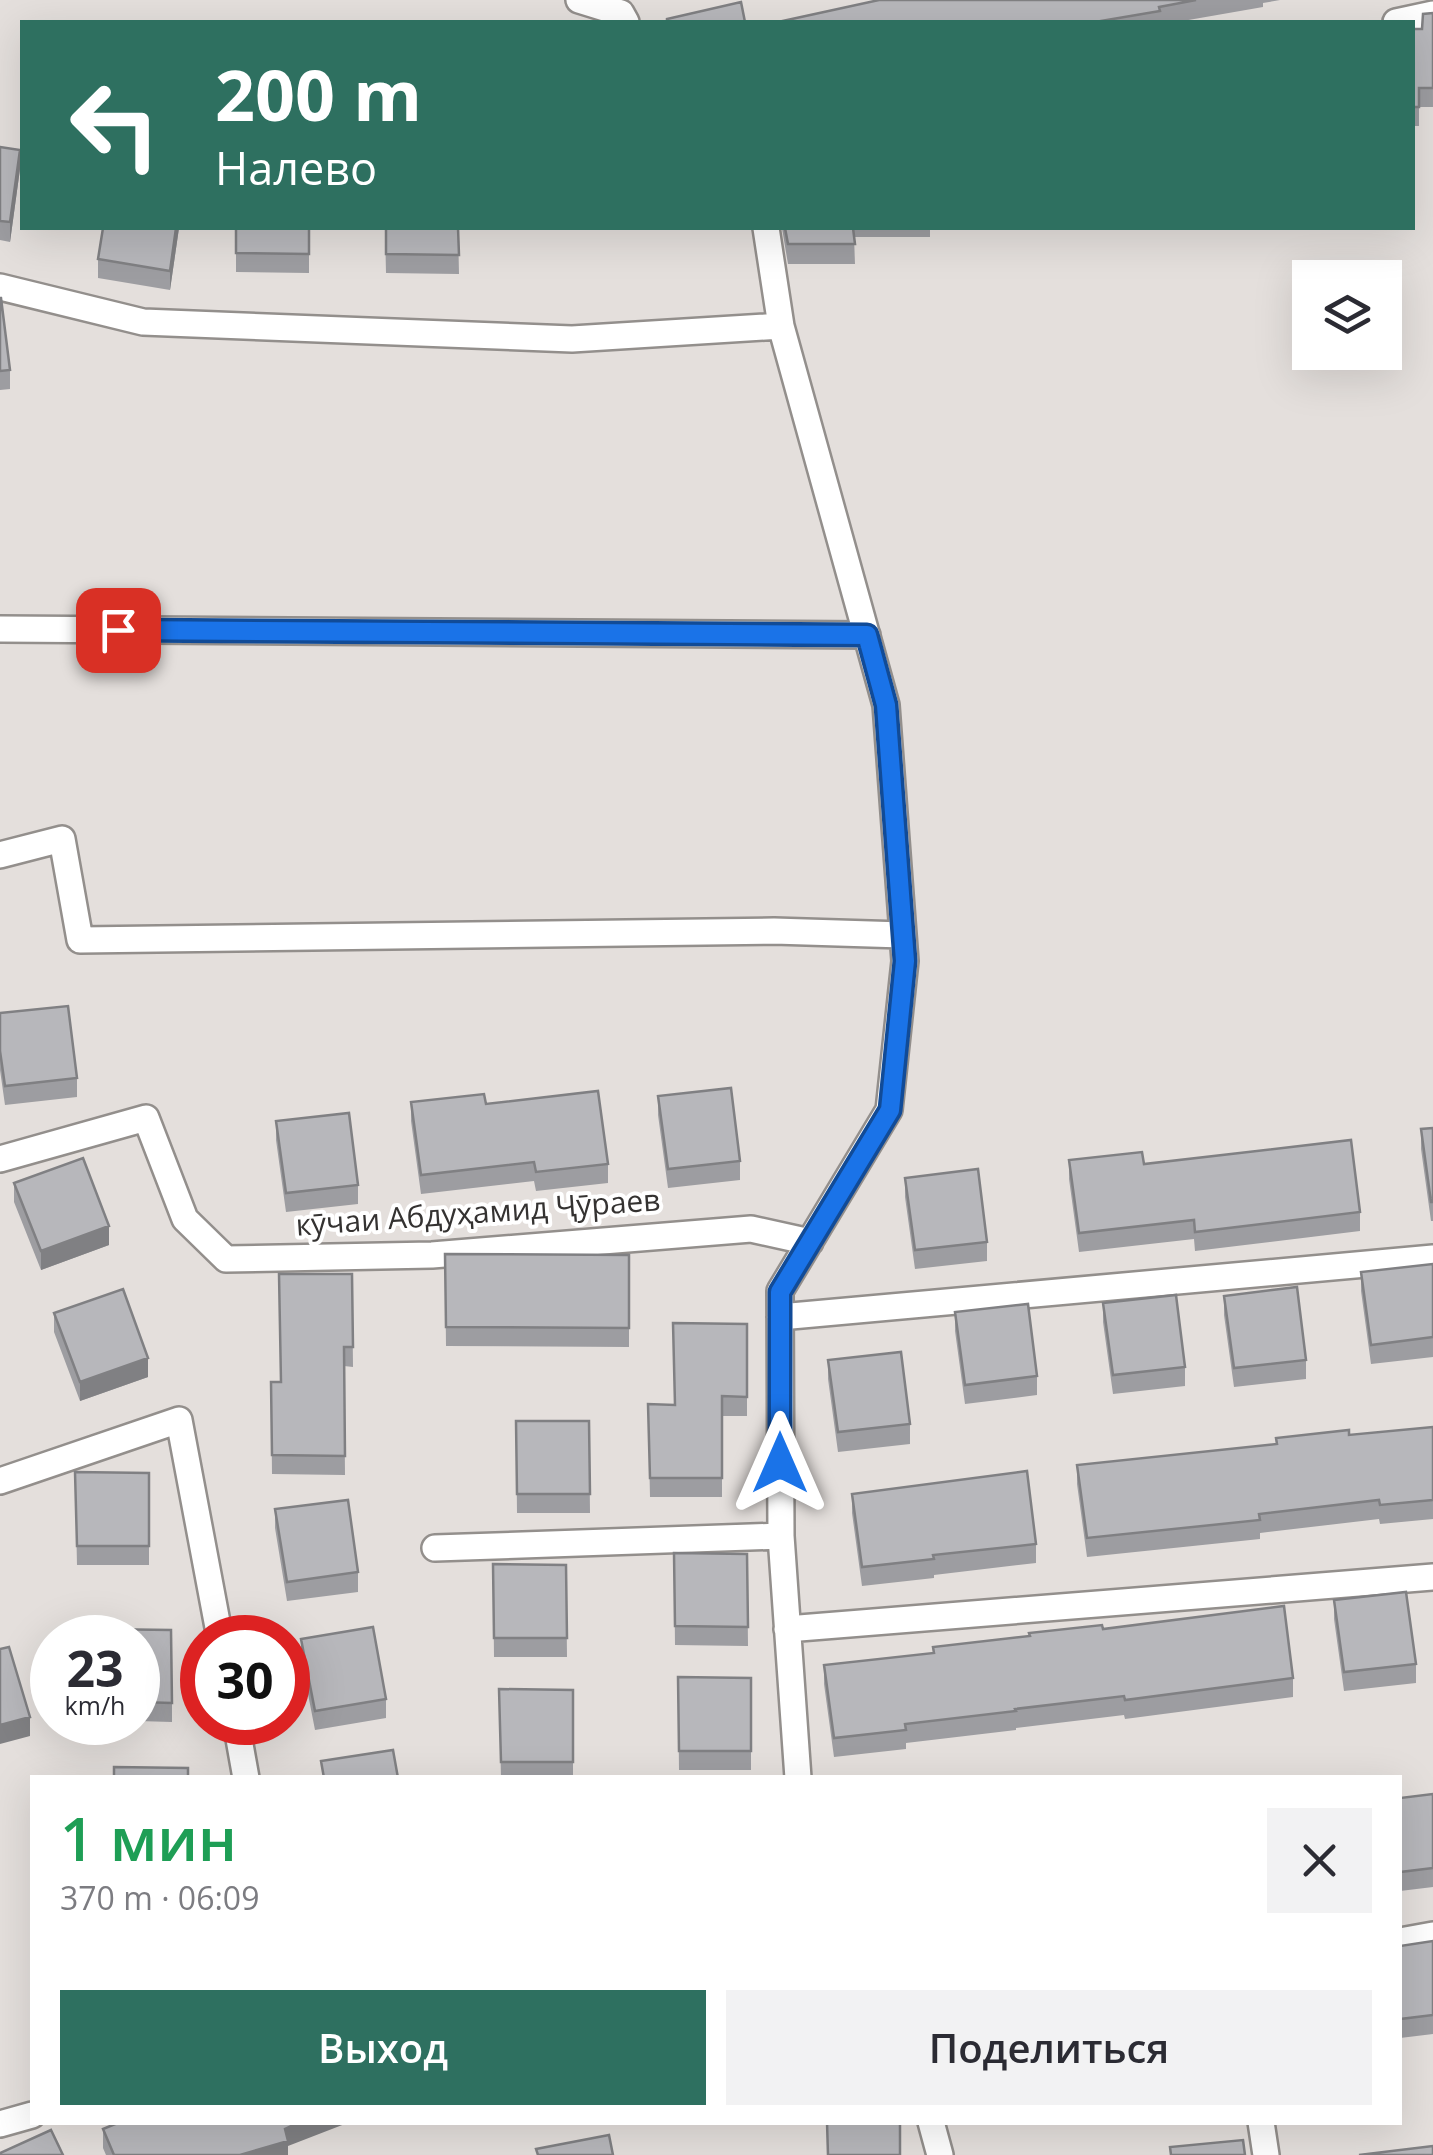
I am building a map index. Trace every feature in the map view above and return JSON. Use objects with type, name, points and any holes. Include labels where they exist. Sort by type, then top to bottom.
[{"type":"street","points":[[579,0],[621,14],[625,20]]},
{"type":"street","points":[[1405,20],[1433,14]]},
{"type":"street","points":[[766,230],[781,326],[886,705],[905,961],[890,1110],[780,1292],[781,1536],[798,1775]]},
{"type":"street","points":[[0,287],[143,322],[572,338],[781,326]]},
{"type":"street","points":[[0,629],[867,635]]},
{"type":"street","points":[[0,855],[62,839],[80,940],[774,931],[903,935]]},
{"type":"street","name":"кӯчаи Абдуҳамид Ҷӯраев","points":[[0,1160],[146,1118],[185,1219],[226,1260],[432,1254],[750,1229],[810,1242]]},
{"type":"street","points":[[780,1316],[1433,1258]]},
{"type":"street","points":[[0,1481],[179,1420],[216,1615]]},
{"type":"street","points":[[435,1548],[781,1536]]},
{"type":"street","points":[[787,1629],[1433,1577]]},
{"type":"street","points":[[240,1745],[245,1775]]},
{"type":"street","points":[[1402,1941],[1433,1935]]},
{"type":"street","points":[[0,2124],[30,2116]]},
{"type":"street","points":[[932,2125],[940,2155]]},
{"type":"street","points":[[1262,2125],[1266,2155]]},
{"type":"building","points":[[879,0],[1196,0],[1107,20],[787,20]]},
{"type":"building","points":[[741,2],[745,20],[667,20]]},
{"type":"building","points":[[1433,13],[1433,88],[1419,88],[1419,107],[1415,107],[1415,29],[1422,29],[1423,14]]},
{"type":"building","points":[[0,147],[20,150],[10,222],[0,221]]},
{"type":"building","points":[[103,230],[176,230],[170,271],[98,259]]},
{"type":"building","points":[[236,230],[309,230],[309,254],[236,253]]},
{"type":"building","points":[[386,230],[458,230],[459,255],[386,254]]},
{"type":"building","points":[[785,230],[853,230],[855,244],[788,244]]},
{"type":"building","points":[[0,298],[10,370],[0,371]]},
{"type":"building","points":[[68,1006],[77,1078],[5,1086],[0,1013]]},
{"type":"building","points":[[731,1088],[740,1161],[668,1169],[658,1096]]},
{"type":"building","points":[[598,1091],[608,1164],[536,1172],[534,1162],[421,1175],[411,1102],[484,1094],[486,1104]]},
{"type":"building","points":[[349,1113],[358,1185],[286,1193],[276,1121]]},
{"type":"building","points":[[1433,1128],[1433,1202],[1431,1202],[1421,1129]]},
{"type":"building","points":[[1351,1140],[1360,1212],[1195,1232],[1194,1220],[1079,1233],[1069,1160],[1142,1152],[1144,1164]]},
{"type":"building","points":[[83,1158],[109,1226],[41,1251],[14,1183]]},
{"type":"building","points":[[978,1169],[987,1242],[915,1250],[905,1178]]},
{"type":"building","points":[[445,1254],[629,1255],[629,1328],[446,1327]]},
{"type":"building","points":[[1433,1264],[1433,1337],[1371,1345],[1361,1272]]},
{"type":"building","points":[[279,1274],[352,1274],[353,1347],[344,1347],[345,1456],[272,1455],[271,1382],[281,1382]]},
{"type":"building","points":[[1297,1287],[1306,1360],[1234,1368],[1224,1296]]},
{"type":"building","points":[[123,1289],[148,1358],[80,1382],[54,1313]]},
{"type":"building","points":[[1176,1295],[1185,1367],[1113,1375],[1103,1303]]},
{"type":"building","points":[[1028,1304],[1037,1376],[965,1385],[955,1312]]},
{"type":"building","points":[[673,1323],[747,1324],[747,1397],[722,1396],[722,1478],[650,1478],[648,1404],[675,1405]]},
{"type":"building","points":[[901,1352],[910,1424],[838,1432],[828,1360]]},
{"type":"building","points":[[516,1421],[589,1421],[590,1494],[517,1494]]},
{"type":"building","points":[[1433,1427],[1433,1500],[1380,1505],[1379,1500],[1259,1514],[1260,1520],[1087,1538],[1077,1465],[1277,1444],[1276,1438],[1349,1430],[1349,1435]]},
{"type":"building","points":[[1027,1471],[1036,1544],[862,1567],[852,1494]]},
{"type":"building","points":[[75,1472],[149,1473],[149,1546],[77,1546]]},
{"type":"building","points":[[348,1500],[358,1572],[287,1582],[275,1509]]},
{"type":"building","points":[[674,1553],[747,1554],[748,1627],[675,1626]]},
{"type":"building","points":[[493,1564],[566,1565],[567,1638],[494,1638]]},
{"type":"building","points":[[1406,1592],[1416,1664],[1344,1672],[1334,1600]]},
{"type":"building","points":[[1284,1606],[1293,1678],[1125,1700],[1124,1696],[1015,1709],[905,1724],[906,1730],[834,1738],[824,1665],[934,1653],[933,1647],[1030,1636],[1029,1633],[1102,1625],[1103,1629]]},
{"type":"building","points":[[373,1627],[386,1699],[315,1711],[310,1685],[310,1638]]},
{"type":"building","points":[[160,1630],[171,1630],[172,1703],[160,1703]]},
{"type":"building","points":[[9,1647],[30,1717],[0,1725],[0,1649]]},
{"type":"building","points":[[678,1677],[751,1678],[751,1751],[679,1751]]},
{"type":"building","points":[[499,1689],[573,1690],[573,1762],[501,1762]]},
{"type":"building","points":[[393,1750],[397,1775],[323,1775],[321,1761]]},
{"type":"building","points":[[114,1767],[188,1768],[188,1775],[114,1775]]},
{"type":"building","points":[[1433,1794],[1433,1868],[1402,1872],[1402,1798]]},
{"type":"building","points":[[1433,1941],[1433,2015],[1402,2019],[1402,1946]]},
{"type":"building","points":[[113,2125],[294,2125],[285,2129],[288,2141],[240,2155],[114,2155],[103,2129]]},
{"type":"building","points":[[827,2125],[900,2125],[900,2155],[828,2155]]},
{"type":"building","points":[[51,2130],[63,2155],[0,2155],[0,2153]]},
{"type":"building","points":[[609,2135],[613,2155],[538,2155],[536,2149]]},
{"type":"building","points":[[1243,2140],[1245,2155],[1171,2155],[1170,2147]]},
{"type":"building","points":[[1433,2146],[1433,2155],[1359,2155]]},
{"type":"route","points":[[118,630],[867,635],[886,705],[905,961],[890,1110],[780,1292],[780,1463]]}]
